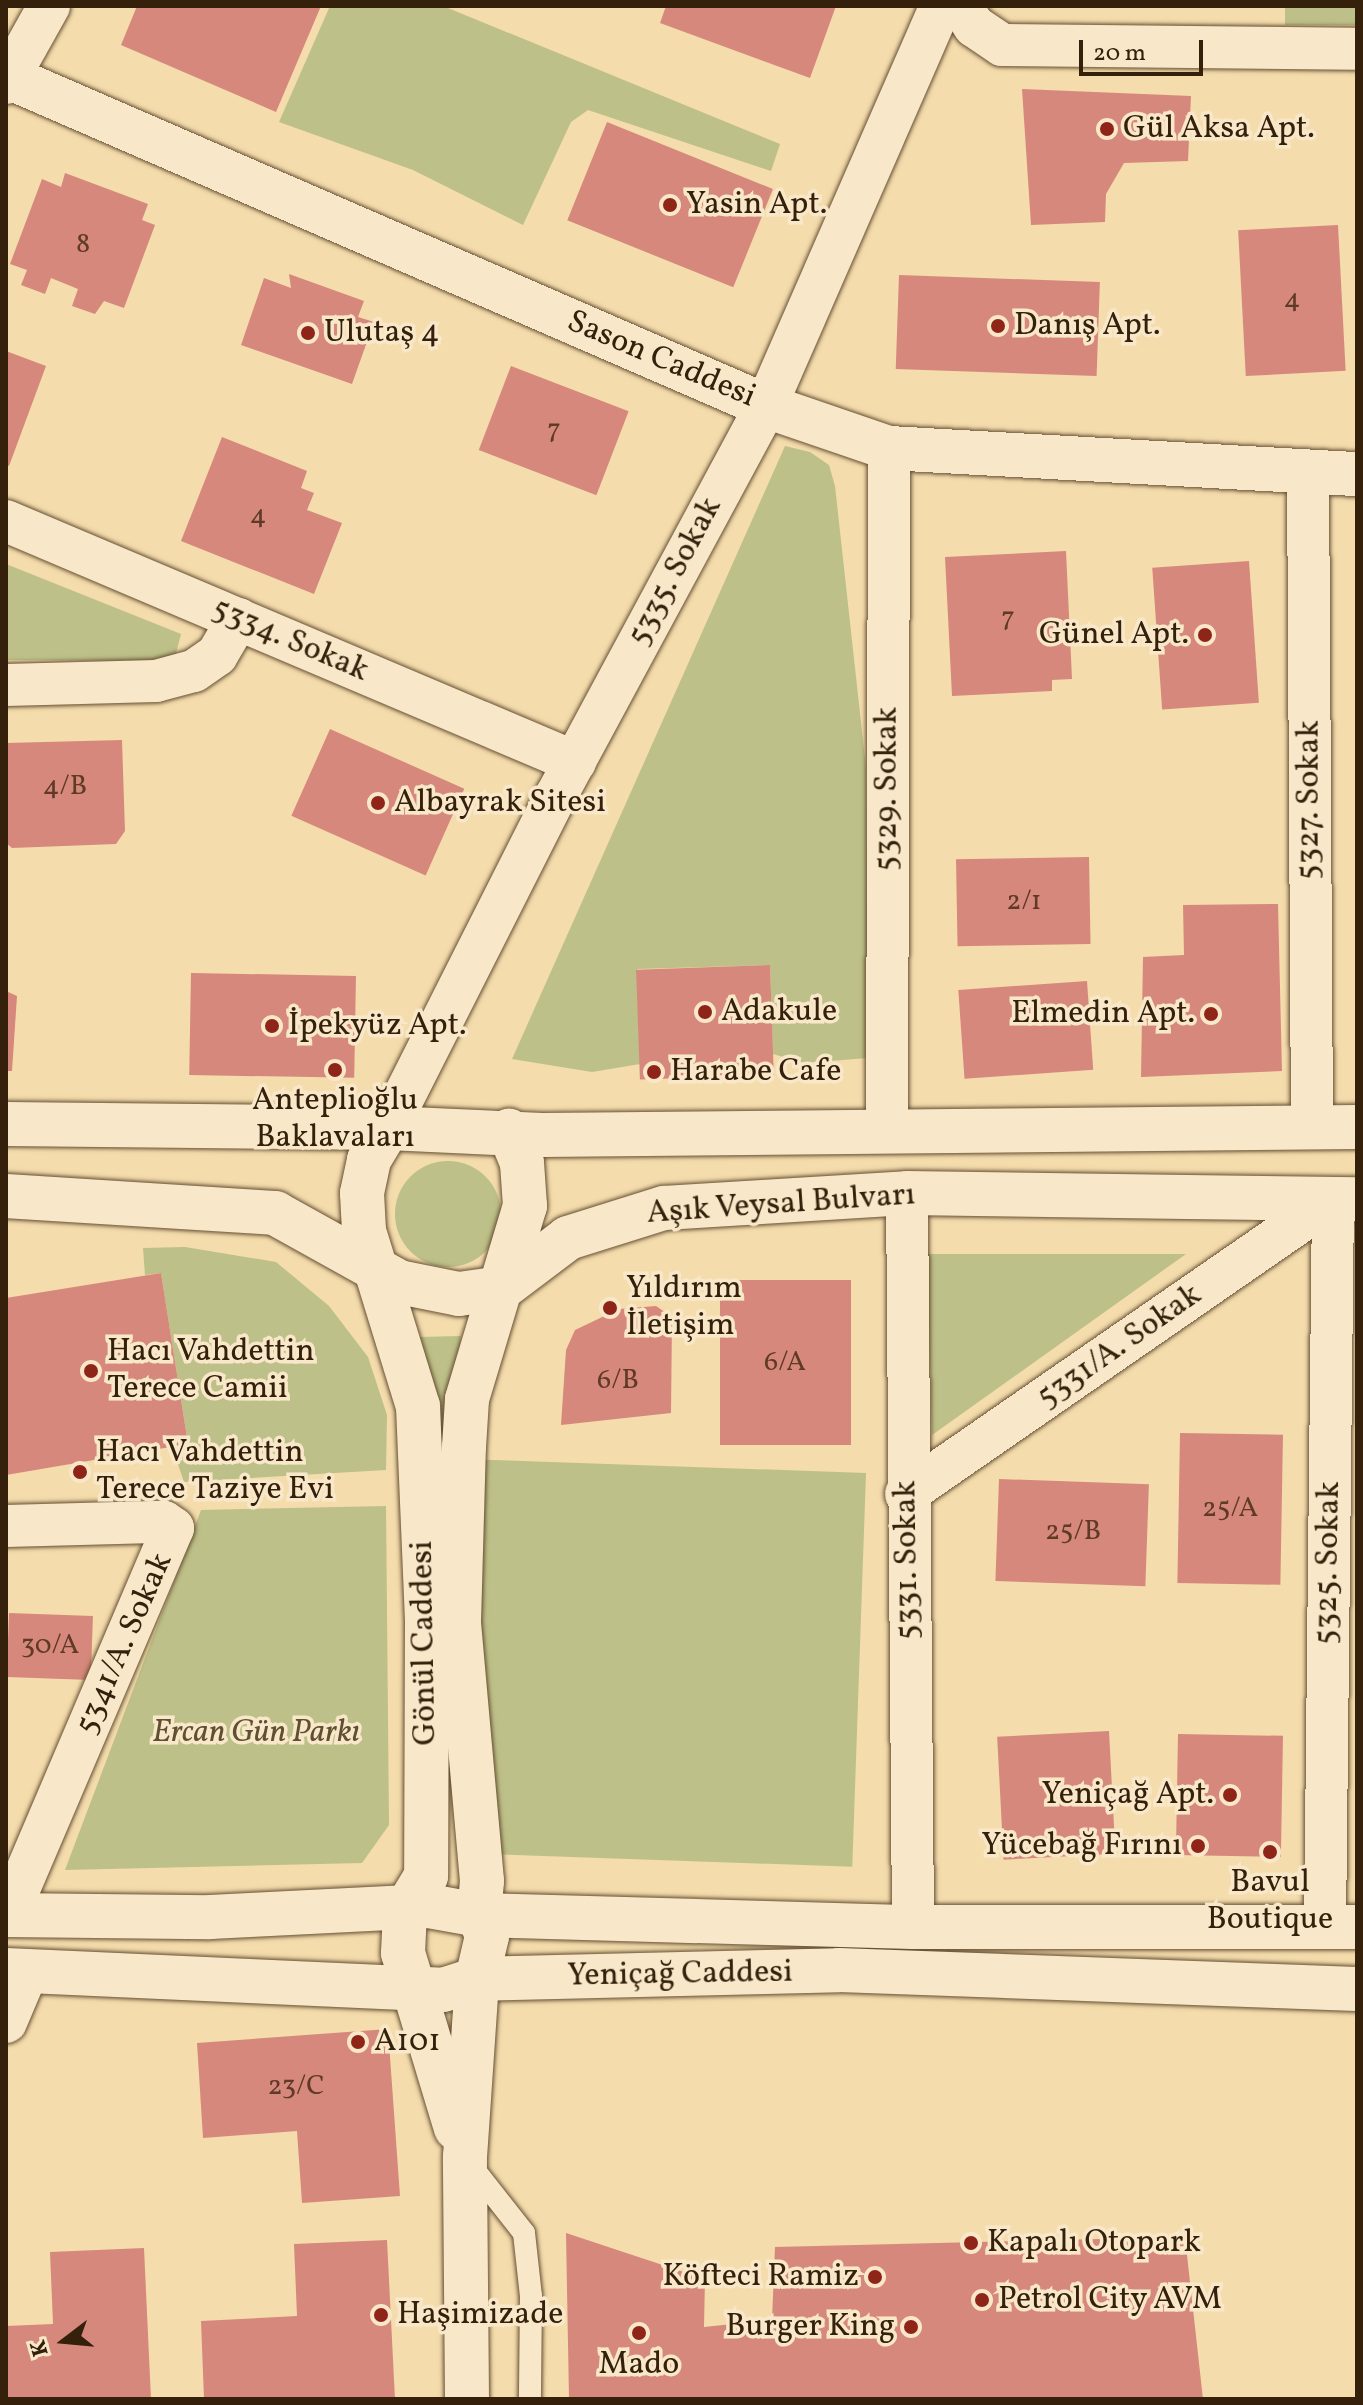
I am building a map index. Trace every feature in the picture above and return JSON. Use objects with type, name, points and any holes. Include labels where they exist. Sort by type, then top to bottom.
[{"type":"street","points":[[7,79],[49,6]]},
{"type":"street","name":"5335. Sokak","points":[[388,1128],[575,762],[766,406],[941,6]]},
{"type":"street","points":[[961,6],[974,26],[1002,45],[1357,49]]},
{"type":"street","name":"Sason Caddesi","points":[[7,79],[766,406],[889,448],[1357,474]]},
{"type":"street","name":"5329. Sokak","points":[[887,1130],[889,448]]},
{"type":"street","name":"5327. Sokak","points":[[1308,472],[1312,1127]]},
{"type":"street","name":"5334. Sokak","points":[[6,521],[575,762]]},
{"type":"street","points":[[6,685],[156,681],[194,671],[217,655],[238,619]]},
{"type":"street","name":"Aşık Veysal Bulvarı","points":[[6,1124],[388,1128],[572,1135],[1357,1127]]},
{"type":"street","name":"Gönül Caddesi","points":[[388,1128],[369,1160],[362,1193],[364,1231],[381,1273],[418,1406],[426,1592],[426,1876],[405,1911],[403,1953],[416,1985],[465,2157]]},
{"type":"street","name":"Gönül Caddesi","points":[[467,2399],[465,2157],[477,1979],[487,1936],[479,1915],[482,1881],[459,1622],[464,1447],[467,1399],[525,1206],[522,1163],[509,1131]]},
{"type":"street","name":"Aşık Veysal Bulvarı","points":[[6,1196],[241,1206],[275,1213],[381,1273],[459,1294],[502,1288],[568,1238],[664,1208],[907,1193],[1345,1199]]},
{"type":"street","name":"5331. Sokak","points":[[907,1193],[906,1494],[913,1927]]},
{"type":"street","name":"5331/A. Sokak","points":[[906,1494],[1345,1199]]},
{"type":"street","name":"5325. Sokak","points":[[1341,1927],[1345,1199]]},
{"type":"street","name":"5341/A. Sokak","points":[[6,1526],[164,1522],[173,1528],[7,1915]]},
{"type":"street","name":"Yeniçağ Caddesi","points":[[7,1915],[210,1917],[405,1911],[429,1906],[479,1915],[913,1927],[1341,1927]]},
{"type":"street","points":[[6,2022],[17,1970]]},
{"type":"street","name":"Yeniçağ Caddesi","points":[[17,1970],[416,1985],[443,1990],[477,1979],[839,1970],[1357,1989]]},
{"type":"lane","points":[[465,2157],[524,2233],[531,2296],[530,2399]]},
{"type":"green space","points":[[330,6],[443,6],[780,144],[771,171],[588,110],[571,122],[523,225],[413,170],[279,122]]},
{"type":"green space","points":[[1285,6],[1357,6],[1357,25],[1285,25]]},
{"type":"green space","points":[[785,446],[810,452],[829,465],[835,486],[866,768],[868,1058],[804,1063],[773,1054],[770,965],[637,969],[640,1064],[592,1072],[512,1059]]},
{"type":"green space","points":[[6,564],[181,634],[174,661],[6,660]]},
{"type":"green space","points":[[448,1161],[468,1165],[485,1177],[497,1194],[501,1214],[497,1234],[485,1251],[468,1263],[448,1267],[428,1263],[411,1251],[399,1234],[395,1214],[399,1194],[411,1177],[428,1165]]},
{"type":"green space","points":[[185,1247],[276,1262],[329,1306],[368,1357],[387,1415],[386,1470],[184,1482],[172,1447],[188,1444],[161,1273],[145,1275],[143,1248]]},
{"type":"green space","points":[[927,1254],[1186,1254],[932,1435]]},
{"type":"green space","points":[[461,1336],[451,1462],[450,1504],[418,1337]]},
{"type":"green space","points":[[483,1460],[866,1473],[852,1867],[469,1853]]},
{"type":"green space","name":"Ercan Gün Parkı","points":[[386,1506],[389,1825],[362,1863],[65,1870],[201,1510]]},
{"type":"building","points":[[137,6],[321,6],[276,112],[121,45]]},
{"type":"building","points":[[666,6],[836,6],[810,78],[660,23]]},
{"type":"building","name":"Gül Aksa Apt.","points":[[1022,89],[1191,96],[1188,161],[1124,163],[1106,194],[1105,222],[1031,225]]},
{"type":"building","name":"Yasin Apt.","points":[[607,122],[773,189],[733,287],[567,220]]},
{"type":"building","points":[[65,173],[148,204],[142,220],[155,225],[124,308],[104,301],[95,314],[72,306],[78,289],[51,278],[45,294],[21,285],[27,270],[10,264],[42,179],[61,187]]},
{"type":"building","points":[[1338,225],[1346,371],[1246,376],[1238,230]]},
{"type":"building","name":"Ulutaş 4","points":[[289,274],[364,301],[358,317],[374,322],[352,384],[241,345],[264,278],[291,288]]},
{"type":"building","name":"Danış Apt.","points":[[899,275],[1100,282],[1097,376],[896,369]]},
{"type":"building","points":[[6,351],[46,366],[9,466],[6,465]]},
{"type":"building","points":[[511,366],[629,411],[596,495],[479,450]]},
{"type":"building","points":[[222,437],[307,471],[301,488],[314,493],[307,510],[342,523],[314,594],[181,541]]},
{"type":"building","points":[[1066,551],[1072,679],[1052,680],[1052,691],[952,696],[945,557]]},
{"type":"building","name":"Günel Apt.","points":[[1249,561],[1259,703],[1162,709],[1152,568]]},
{"type":"building","name":"Albayrak Sitesi","points":[[330,729],[464,789],[426,876],[291,816]]},
{"type":"building","points":[[122,740],[125,831],[116,844],[12,848],[6,843],[6,743]]},
{"type":"building","points":[[1089,857],[1091,944],[958,946],[956,859]]},
{"type":"building","name":"Elmedin Apt.","points":[[1278,904],[1282,1071],[1141,1077],[1143,957],[1184,955],[1183,905]]},
{"type":"building","name":"Adakule","points":[[770,965],[774,1075],[640,1080],[636,970]]},
{"type":"building","name":"İpekyüz Apt.","points":[[191,973],[356,976],[354,1078],[189,1075]]},
{"type":"building","points":[[1087,981],[1093,1070],[965,1079],[958,990]]},
{"type":"building","points":[[6,991],[17,996],[12,1071],[6,1071]]},
{"type":"building","name":"Hacı Vahdettin Terece Camii","points":[[161,1273],[188,1444],[6,1475],[6,1298]]},
{"type":"building","points":[[720,1280],[851,1280],[851,1445],[720,1445]]},
{"type":"building","points":[[656,1306],[672,1317],[671,1413],[561,1425],[566,1350],[575,1330],[619,1309]]},
{"type":"building","points":[[1180,1433],[1283,1435],[1280,1585],[1177,1583]]},
{"type":"building","points":[[999,1479],[1149,1484],[1145,1586],[995,1581]]},
{"type":"building","points":[[9,1613],[93,1616],[91,1680],[7,1677]]},
{"type":"building","points":[[1109,1731],[1115,1854],[1004,1860],[997,1737]]},
{"type":"building","name":"Yeniçağ Apt.","points":[[1178,1734],[1283,1736],[1281,1857],[1176,1855]]},
{"type":"building","points":[[388,2029],[400,2196],[302,2203],[297,2131],[203,2138],[197,2043]]},
{"type":"building","name":"Petrol City AVM","points":[[566,2233],[705,2279],[704,2327],[772,2320],[775,2247],[1185,2237],[1203,2399],[569,2399]]},
{"type":"building","points":[[387,2240],[395,2399],[204,2399],[201,2321],[297,2316],[294,2244]]},
{"type":"building","points":[[144,2248],[151,2399],[6,2399],[6,2326],[53,2324],[50,2252]]},
{"type":"place","name":"Gül Aksa Apt.","points":[[1107,129]]},
{"type":"place","name":"Yasin Apt.","points":[[670,205]]},
{"type":"place","name":"Danış Apt.","points":[[998,326]]},
{"type":"place","name":"Ulutaş 4","points":[[308,333]]},
{"type":"place","name":"Günel Apt.","points":[[1205,635]]},
{"type":"place","name":"Albayrak Sitesi","points":[[378,803]]},
{"type":"place","name":"Adakule","points":[[705,1012]]},
{"type":"place","name":"Elmedin Apt.","points":[[1211,1014]]},
{"type":"place","name":"İpekyüz Apt.","points":[[272,1026]]},
{"type":"place","name":"Anteplioğlu Baklavaları","points":[[335,1070]]},
{"type":"place","name":"Harabe Cafe","points":[[654,1072]]},
{"type":"place","name":"Yıldırım İletişim","points":[[610,1308]]},
{"type":"place","name":"Hacı Vahdettin Terece Camii","points":[[91,1371]]},
{"type":"place","name":"Hacı Vahdettin Terece Taziye Evi","points":[[80,1472]]},
{"type":"place","name":"Yeniçağ Apt.","points":[[1230,1795]]},
{"type":"place","name":"Yücebağ Fırını","points":[[1198,1846]]},
{"type":"place","name":"Bavul Boutique","points":[[1270,1852]]},
{"type":"place","name":"A101","points":[[358,2042]]},
{"type":"place","name":"Kapalı Otopark","points":[[971,2243]]},
{"type":"place","name":"Köfteci Ramiz","points":[[875,2277]]},
{"type":"place","name":"Petrol City AVM","points":[[982,2300]]},
{"type":"place","name":"Haşimizade","points":[[381,2315]]},
{"type":"place","name":"Burger King","points":[[911,2327]]},
{"type":"place","name":"Mado","points":[[639,2333]]}]
